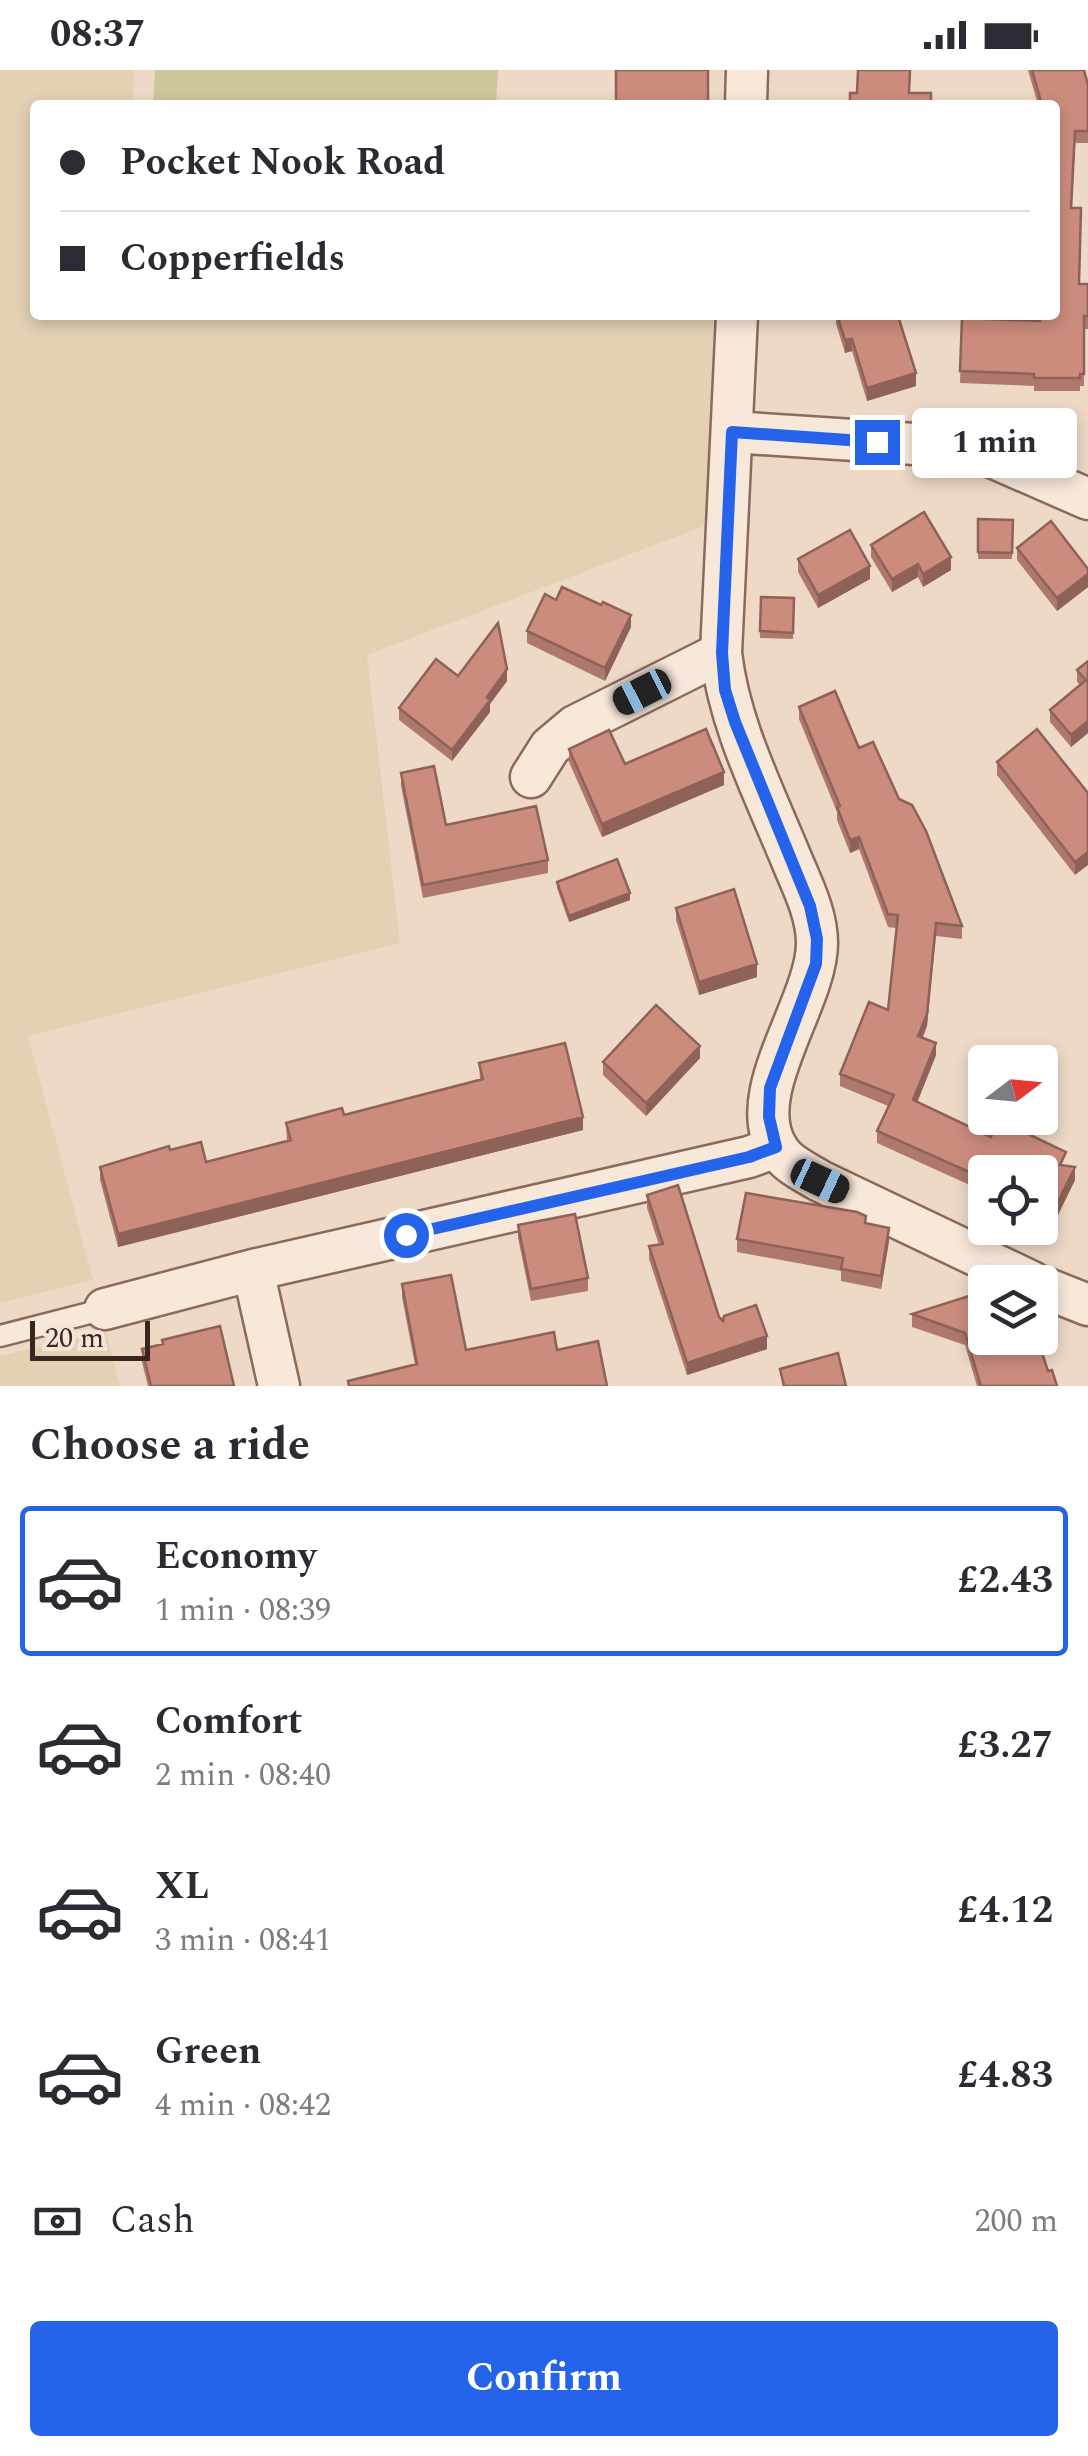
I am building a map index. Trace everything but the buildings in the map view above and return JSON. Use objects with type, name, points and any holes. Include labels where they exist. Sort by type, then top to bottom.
[{"type":"street","points":[[746,100],[747,70]]},
{"type":"street","points":[[737,320],[722,653],[725,690],[810,906],[817,939],[816,964],[770,1088],[769,1117],[776,1147],[789,1162],[820,1181],[996,1265]]},
{"type":"street","points":[[732,432],[945,446],[1082,482]]},
{"type":"street","points":[[530,777],[550,747],[575,726],[722,653]]},
{"type":"street","points":[[105,1309],[253,1270],[730,1161],[776,1147]]},
{"type":"street","points":[[253,1270],[278,1386]]},
{"type":"street","points":[[1058,1293],[1088,1305]]},
{"type":"lane","points":[[0,1336],[105,1309]]},
{"type":"shaded area","points":[[0,70],[134,70],[133,100],[30,100],[30,320],[713,320],[712,523],[367,655],[400,943],[28,1036],[93,1280],[0,1303]]},
{"type":"shaded area","points":[[155,70],[498,70],[496,100],[153,100]]},
{"type":"shaded area","points":[[106,1331],[120,1386],[0,1386],[0,1356]]},
{"type":"route","points":[[406,1235],[749,1157],[776,1147],[769,1117],[770,1088],[816,964],[817,939],[810,906],[725,690],[722,653],[732,432],[877,442]]}]
